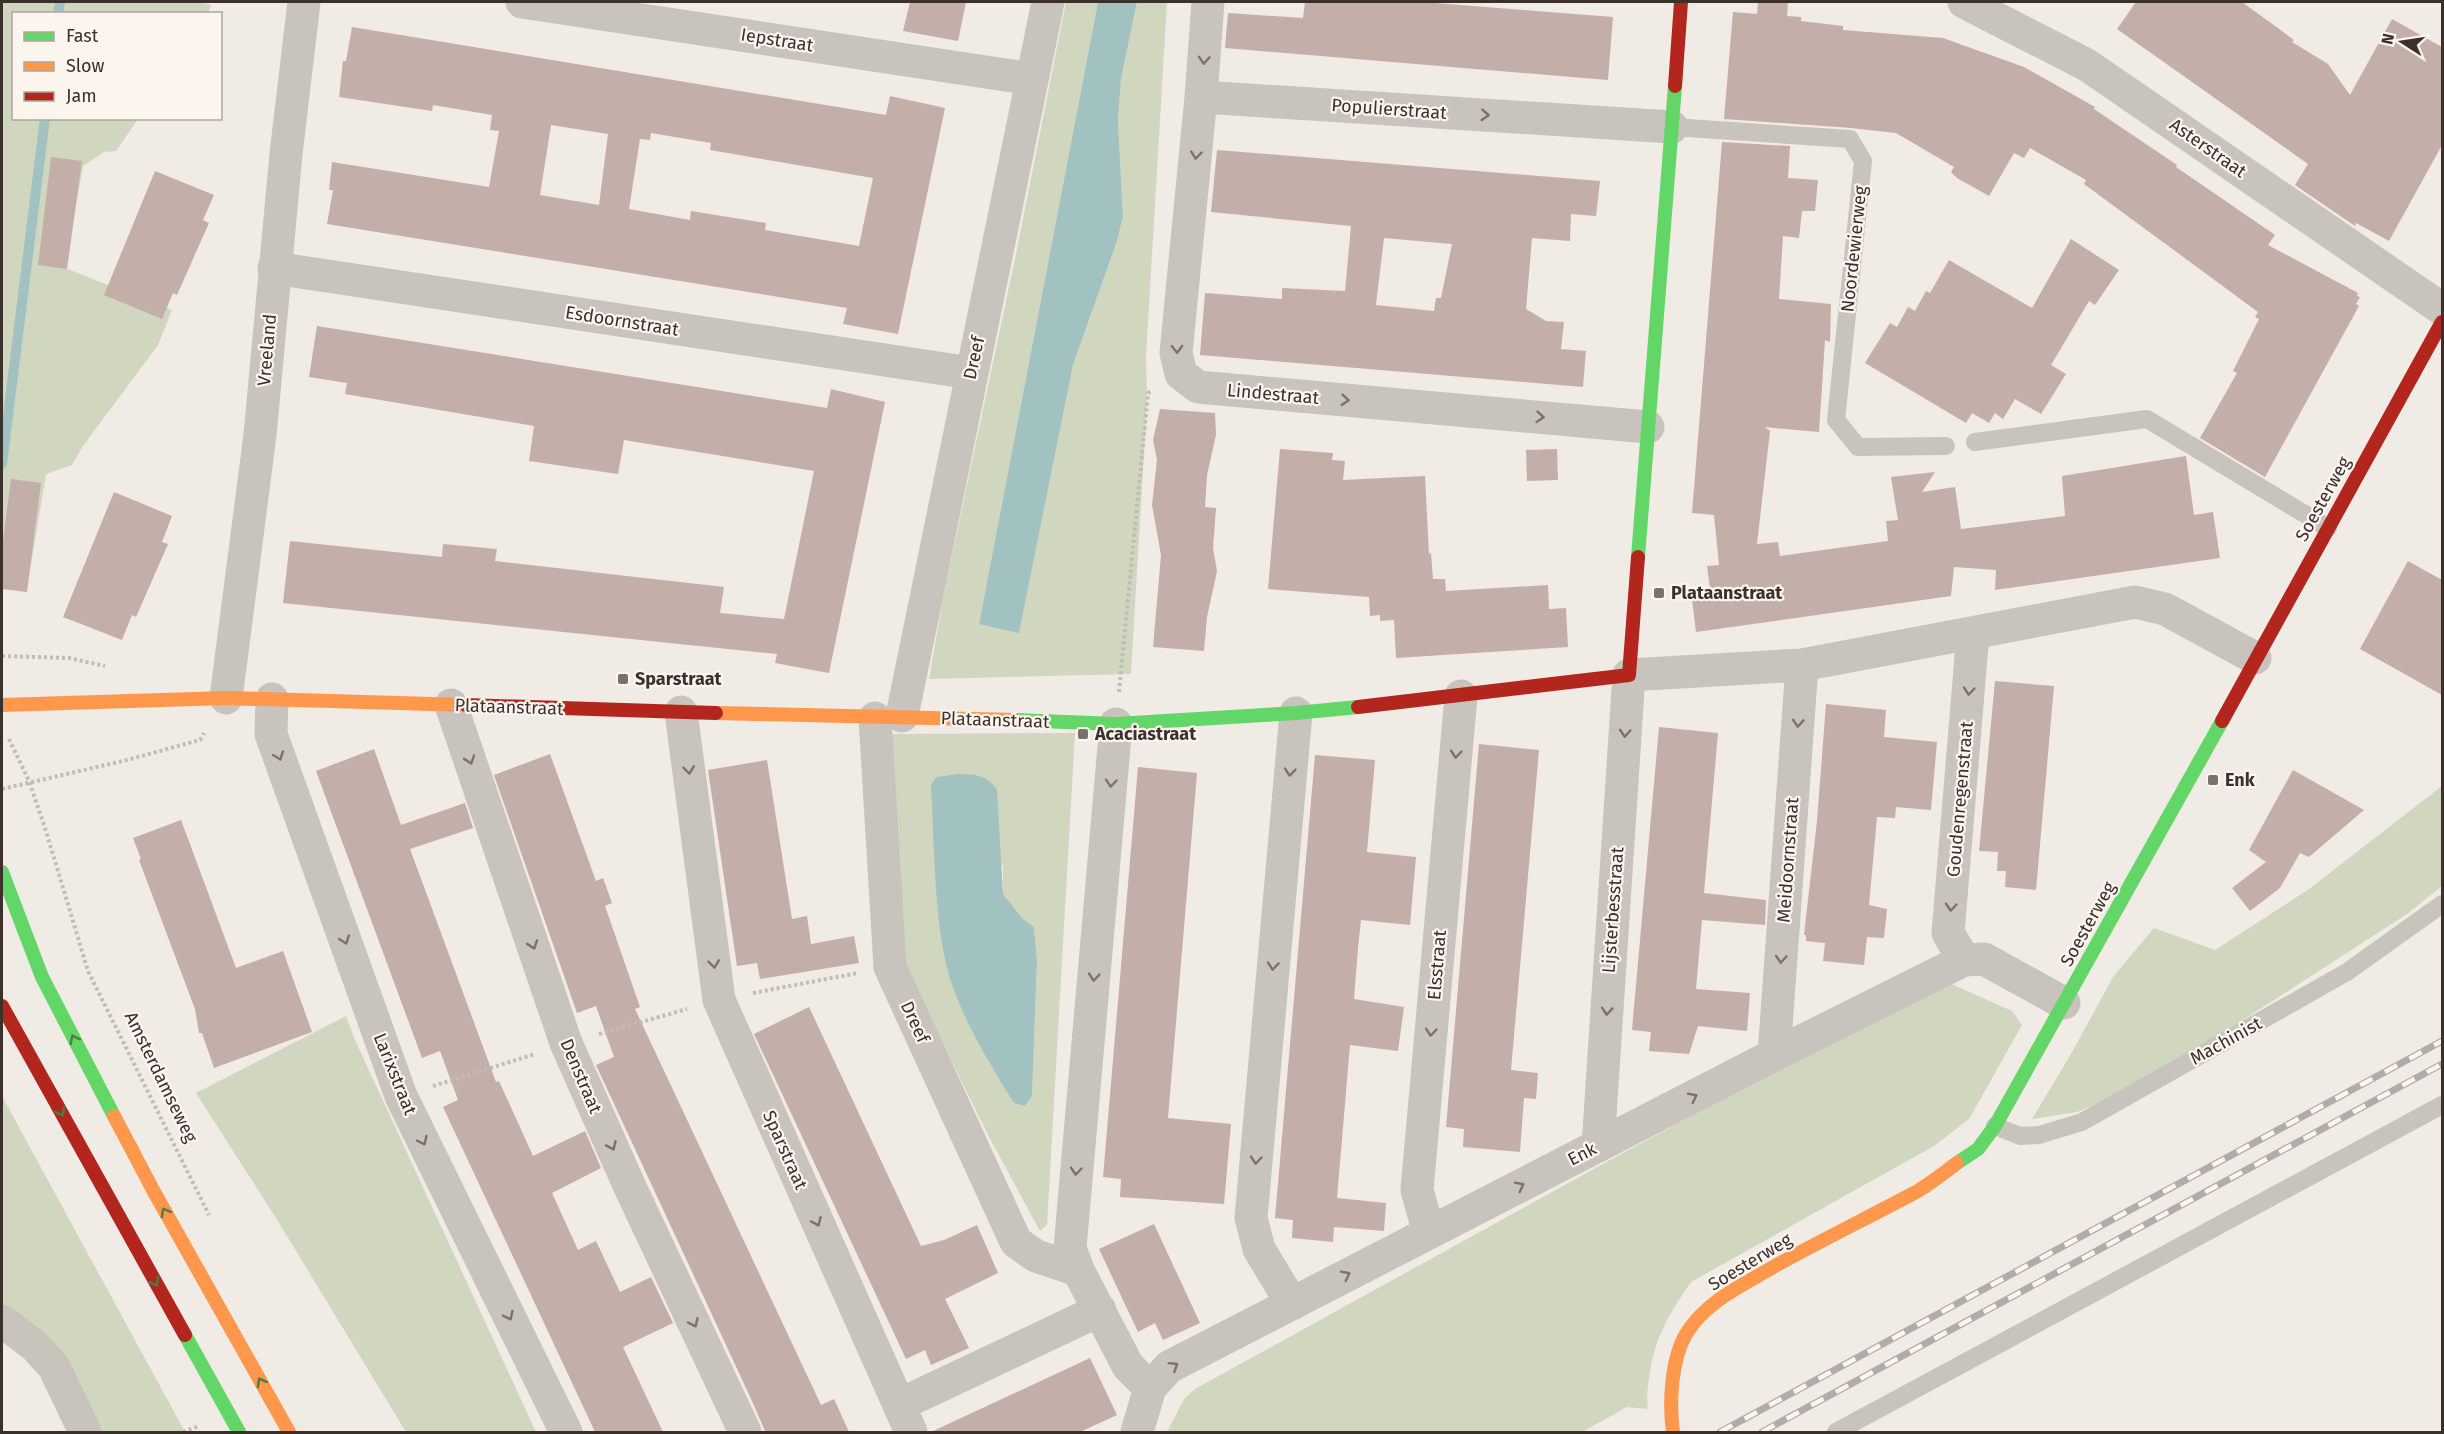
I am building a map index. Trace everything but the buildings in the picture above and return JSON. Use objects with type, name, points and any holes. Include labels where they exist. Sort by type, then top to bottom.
[{"type":"street","name":"Vreeland","points":[[226,698],[260,435],[274,268],[304,2]]},
{"type":"street","name":"Iepstraat","points":[[522,2],[1032,79]]},
{"type":"street","name":"Dreef","points":[[1048,2],[971,373],[889,717],[890,967],[1016,1242],[1036,1256],[1078,1270]]},
{"type":"street","points":[[1181,374],[1176,353],[1208,2]]},
{"type":"street","points":[[1629,675],[1681,2]]},
{"type":"street","name":"Asterstraat","points":[[1964,2],[2087,64],[2442,309]]},
{"type":"street","name":"Populierstraat","points":[[1201,97],[1672,127]]},
{"type":"street","name":"Esdoornstraat","points":[[274,268],[971,373]]},
{"type":"street","name":"Soesterweg","points":[[1672,1432],[1670,1410],[1673,1375],[1685,1336],[1700,1316],[1725,1295],[1803,1250],[1919,1190],[1978,1149],[1995,1126],[2196,771],[2255,658],[2442,322]]},
{"type":"street","name":"Lindestraat","points":[[1181,374],[1198,387],[1648,427]]},
{"type":"street","name":"Plataanstraat","points":[[2,705],[226,698],[1116,724],[1296,713],[1461,696],[1629,675],[1802,665],[2135,602],[2164,609],[2255,658]]},
{"type":"street","name":"Goudenregenstraat","points":[[1964,960],[1948,933],[1973,633]]},
{"type":"street","name":"Meidoornstraat","points":[[1774,1054],[1802,665]]},
{"type":"street","name":"Lijsterbesstraat","points":[[1598,1146],[1629,675]]},
{"type":"street","name":"Elsstraat","points":[[1429,1233],[1417,1190],[1461,696]]},
{"type":"street","name":"Larixstraat","points":[[272,699],[271,734],[401,1096],[566,1432]]},
{"type":"street","name":"Denstraat","points":[[451,705],[566,1044],[628,1185],[745,1432]]},
{"type":"street","name":"Sparstraat","points":[[681,712],[719,1000],[905,1419]]},
{"type":"street","points":[[1292,1304],[1259,1249],[1251,1218],[1296,713]]},
{"type":"street","points":[[1116,724],[1070,1248],[1078,1270],[1128,1365],[1150,1388]]},
{"type":"street","points":[[2,872],[42,976],[153,1190],[290,1432]]},
{"type":"street","points":[[1964,960],[1984,959],[2064,1004]]},
{"type":"street","name":"Enk","points":[[1137,1432],[1150,1388],[1169,1367],[1774,1054],[1964,960]]},
{"type":"street","points":[[2,1006],[239,1432]]},
{"type":"street","points":[[905,1419],[1100,1310]]},
{"type":"street","points":[[2,1322],[35,1346],[54,1367],[85,1432]]},
{"type":"lane","name":"Noordewierweg","points":[[1672,127],[1850,139],[1863,160],[1836,420],[1858,447],[1946,446]]},
{"type":"lane","points":[[1975,442],[2147,419],[2328,528]]},
{"type":"lane","name":"Machinist","points":[[1995,1126],[2020,1136],[2029,1136],[2082,1122],[2329,983],[2442,904]]},
{"type":"lane","points":[[1836,1432],[2442,1105]]},
{"type":"path","points":[[1116,724],[1148,393],[1181,374]]},
{"type":"path","points":[[2,789],[28,781],[127,760],[200,740],[226,698]]},
{"type":"path","name":"Amsterdamseweg","points":[[6,733],[28,781],[88,971],[214,1225]]},
{"type":"path","points":[[401,1096],[566,1044],[719,1000],[890,967]]},
{"type":"path","points":[[183,1432],[202,1424]]},
{"type":"green space","points":[[2,2],[200,2],[211,5],[209,12],[12,12],[12,120],[137,120],[116,151],[104,152],[83,166],[65,268],[172,310],[158,345],[83,446],[72,465],[46,474],[27,589],[2,584]]},
{"type":"green space","points":[[1066,2],[1098,2],[979,624],[1019,632],[1073,365],[1117,241],[1123,217],[1118,120],[1121,79],[1137,2],[1167,2],[1146,356],[1147,401],[1131,674],[929,679],[943,598],[1016,254]]},
{"type":"green space","points":[[1075,733],[1047,1225],[1040,1231],[989,1137],[894,944],[889,734]],"holes":[[[957,774],[1003,866],[1003,894],[1023,919],[1034,927],[1037,961],[1032,1096],[1025,1106],[931,784],[938,777]]]},
{"type":"green space","points":[[2442,786],[2442,886],[2407,914],[2229,1029],[2147,1075],[2115,1097],[2077,1112],[2032,1119],[2113,977],[2154,928],[2215,950],[2309,889]]},
{"type":"green space","points":[[1941,982],[1949,983],[2012,1011],[2022,1025],[1969,1119],[1934,1146],[1691,1282],[1670,1314],[1656,1346],[1648,1386],[1648,1409],[1627,1407],[1582,1432],[1167,1432],[1184,1399],[1195,1389],[1621,1154]]},
{"type":"green space","points":[[346,1016],[536,1432],[406,1432],[276,1218],[196,1093]]},
{"type":"green space","points":[[2,1096],[185,1432],[99,1432],[38,1329],[2,1304]]},
{"type":"water","points":[[1098,2],[1137,2],[1121,79],[1118,120],[1123,217],[1117,241],[1073,365],[1019,633],[979,624]]},
{"type":"water","points":[[957,774],[985,778],[997,790],[1003,894],[1023,919],[1034,927],[1037,961],[1032,1096],[1025,1106],[1014,1103],[982,1050],[955,992],[944,954],[936,891],[931,784],[937,777]]},
{"type":"waterway","points":[[58,12],[60,2]]},
{"type":"waterway","points":[[2,464],[45,120]]},
{"type":"railway","points":[[1720,1432],[2442,1041]]},
{"type":"railway","points":[[1762,1432],[2442,1064]]},
{"type":"traffic: fast","points":[[1638,557],[1675,86]]},
{"type":"traffic: fast","points":[[1015,720],[1116,724],[1358,707]]},
{"type":"traffic: fast","points":[[1957,1163],[1978,1149],[1995,1126],[2222,721]]},
{"type":"traffic: fast","points":[[2,872],[42,977],[114,1116]]},
{"type":"traffic: fast","points":[[185,1335],[239,1432]]},
{"type":"traffic: slow","points":[[2,705],[226,698],[466,705]]},
{"type":"traffic: slow","points":[[716,713],[1015,720]]},
{"type":"traffic: slow","points":[[114,1116],[289,1432]]},
{"type":"traffic: slow","points":[[1673,1432],[1671,1395],[1677,1356],[1686,1334],[1704,1312],[1726,1295],[1775,1266],[1916,1192],[1957,1163]]},
{"type":"traffic: jam","points":[[1675,86],[1681,2]]},
{"type":"traffic: jam","points":[[2222,721],[2442,322]]},
{"type":"traffic: jam","points":[[1358,707],[1629,675],[1638,557]]},
{"type":"traffic: jam","points":[[466,705],[716,713]]},
{"type":"traffic: jam","points":[[2,1006],[185,1335]]},
{"type":"place","name":"Plataanstraat","points":[[1659,593]]},
{"type":"place","name":"Sparstraat","points":[[623,679]]},
{"type":"place","name":"Acaciastraat","points":[[1083,734]]},
{"type":"place","name":"Enk","points":[[2213,780]]}]
